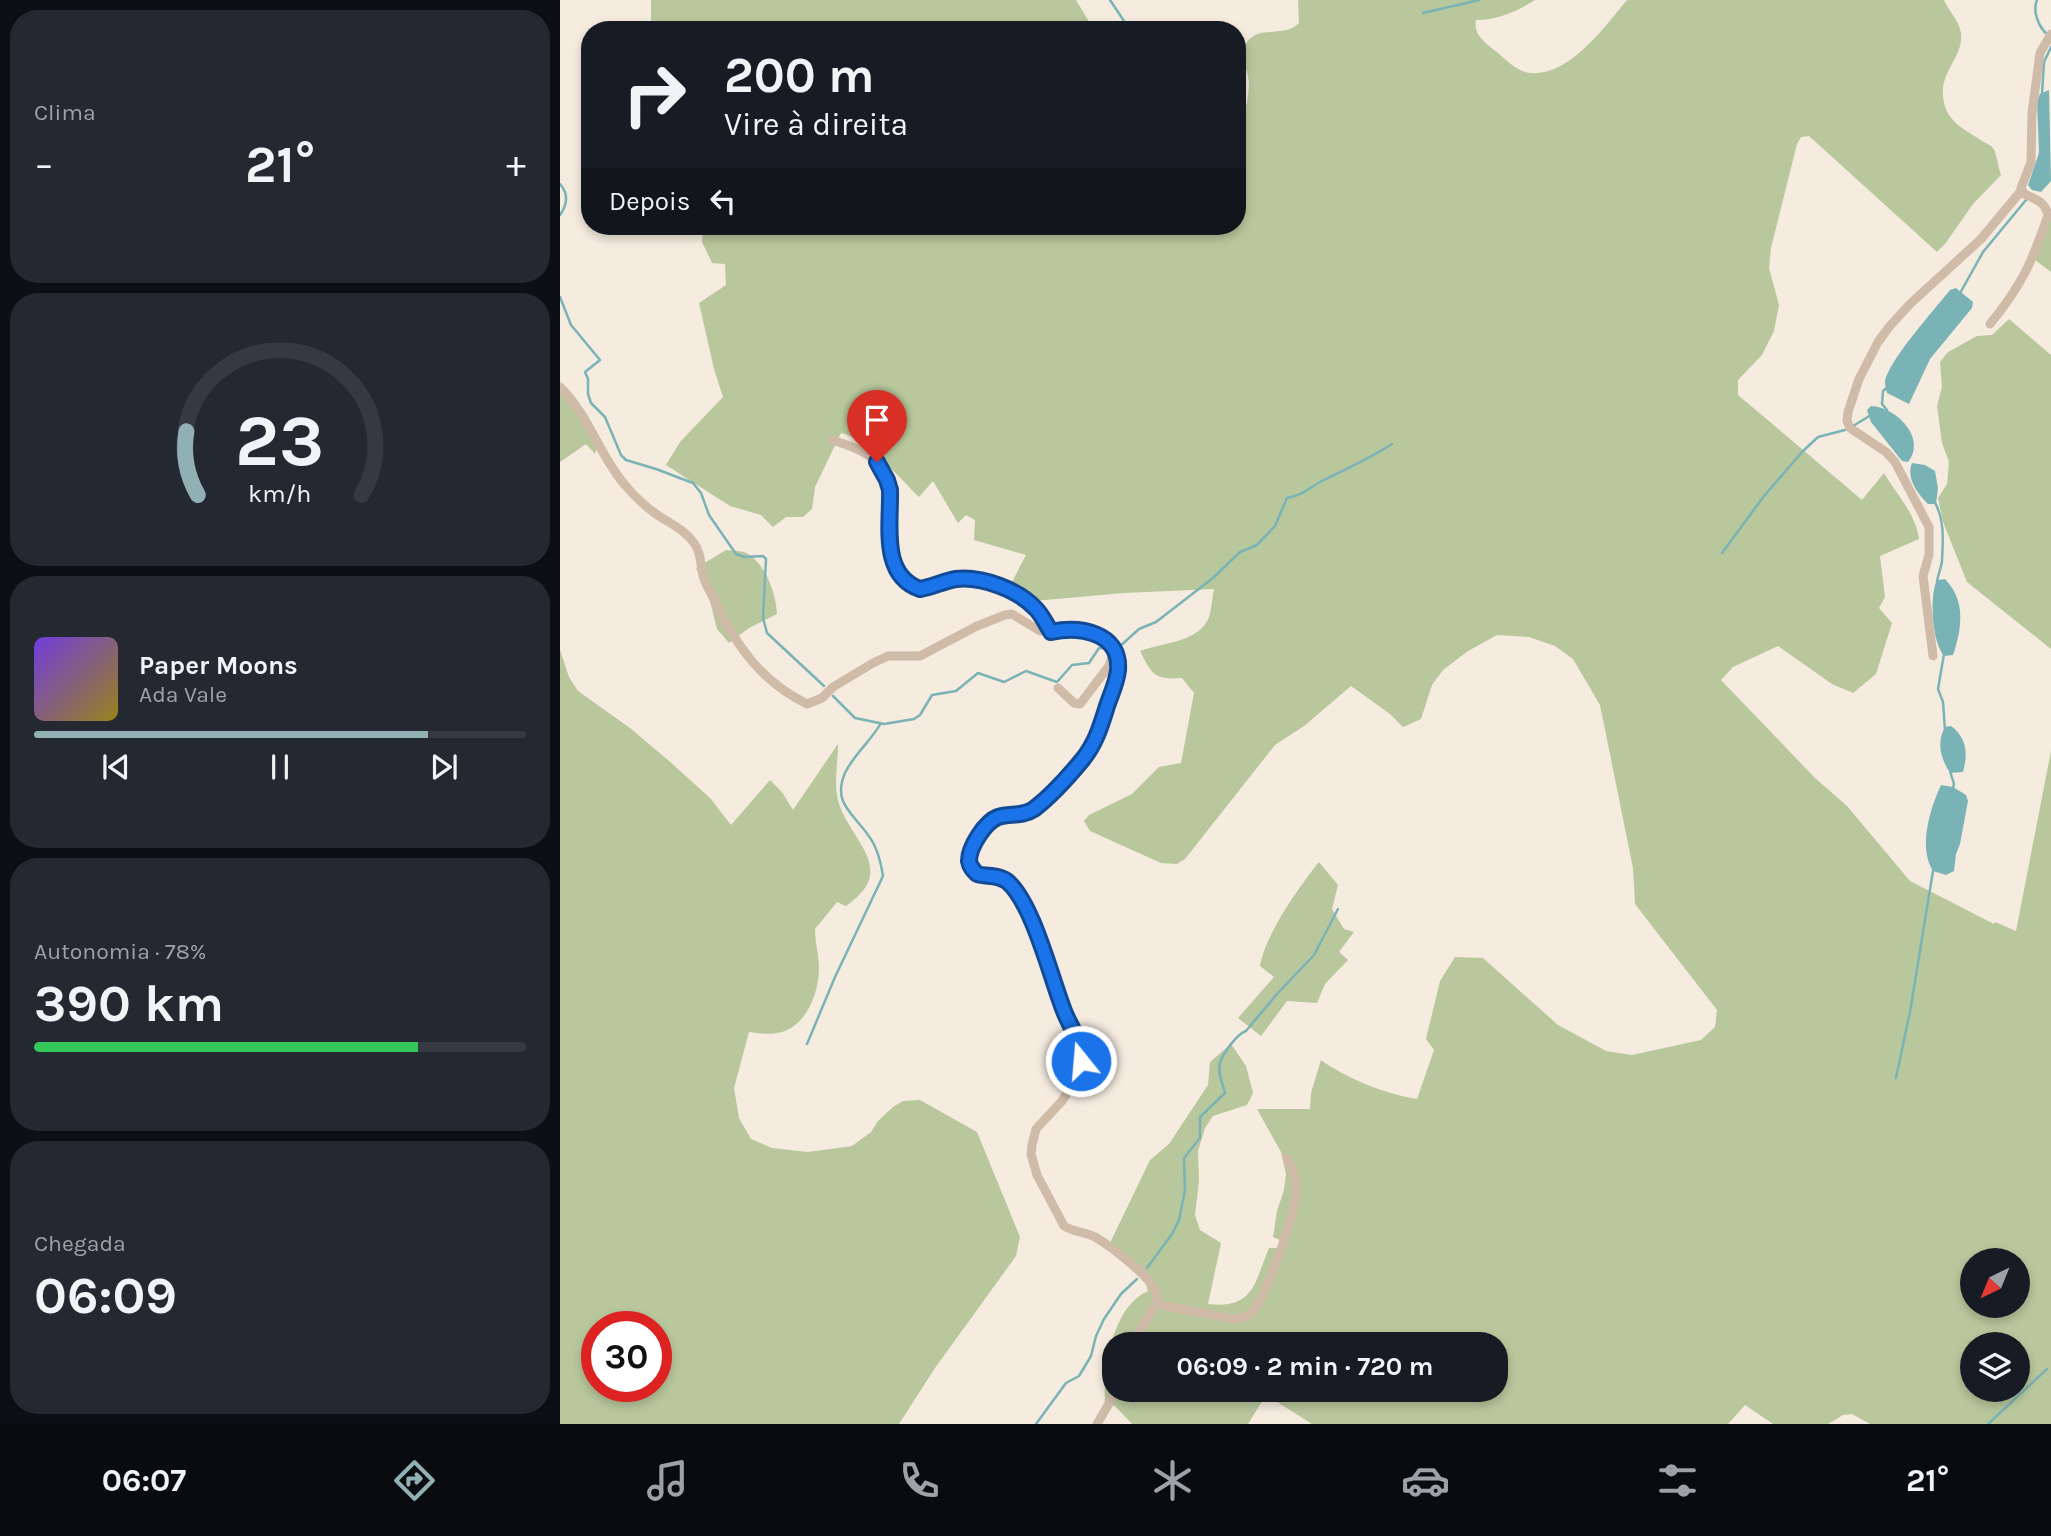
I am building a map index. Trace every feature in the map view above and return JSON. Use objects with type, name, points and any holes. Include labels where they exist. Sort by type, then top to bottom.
[{"type":"street","points":[[1933,656],[1923,576],[1930,527],[1895,463],[1886,452],[1850,428],[1847,421],[1848,412],[1865,367],[1889,327],[1910,304],[1981,239],[2021,191],[2031,162],[2031,122],[2040,53],[2049,37]]},
{"type":"street","points":[[1990,324],[2023,279],[2032,262],[2048,215],[2042,202],[2021,191]]},
{"type":"street","points":[[560,387],[580,411],[624,485],[645,505],[692,540],[699,551],[704,579],[729,632],[742,652],[798,700],[807,704],[813,702],[822,698],[833,687],[888,656],[920,656],[1004,615],[1012,614],[1034,630],[1051,632],[1073,629],[1094,633],[1108,641],[1114,650],[1118,663],[1116,680],[1100,731],[1091,749],[1032,810],[1017,816],[996,818],[989,823],[971,851],[969,863],[977,874],[1002,878],[1014,890],[1034,928],[1065,1014],[1082,1051],[1077,1074],[1068,1093],[1034,1134],[1031,1153],[1037,1175],[1064,1226],[1094,1237],[1119,1254],[1154,1287],[1156,1304],[1140,1332]]},
{"type":"street","points":[[832,440],[868,453],[877,462],[887,480],[890,490],[892,560],[905,581],[920,589],[965,579],[997,586],[1028,601],[1051,632]]},
{"type":"street","points":[[1058,688],[1074,703],[1080,704],[1108,666],[1114,650]]},
{"type":"street","points":[[1156,1304],[1234,1318],[1242,1318],[1254,1310],[1286,1233],[1297,1193],[1295,1177],[1287,1158]]},
{"type":"street","points":[[1097,1424],[1110,1402]]},
{"type":"green space","points":[[651,0],[1076,0],[1089,21],[651,21]]},
{"type":"green space","points":[[1298,0],[1535,0],[1507,14],[1476,20],[1476,26],[1482,39],[1514,67],[1525,72],[1540,73],[1555,69],[1583,50],[1627,0],[1944,0],[1956,20],[1960,28],[1961,42],[1946,75],[1943,94],[1945,106],[1956,123],[1992,147],[2001,175],[1973,204],[1937,252],[1809,136],[1801,137],[1771,248],[1769,268],[1779,305],[1774,331],[1762,355],[1738,380],[1738,395],[1862,500],[1884,473],[1914,521],[1919,539],[1880,556],[1885,597],[1879,608],[1892,623],[1876,674],[1853,693],[1832,684],[1778,646],[1733,667],[1721,680],[1815,778],[1847,806],[1910,881],[1994,924],[1995,922],[2016,931],[2051,751],[2051,1424],[1870,1424],[1852,1414],[1843,1415],[1828,1424],[1773,1424],[1745,1405],[1728,1424],[1312,1424],[1277,1402],[1508,1402],[1508,1332],[1115,1332],[1126,1310],[1148,1291],[1145,1281],[1110,1243],[1150,1160],[1169,1144],[1208,1085],[1210,1062],[1231,1044],[1246,1066],[1253,1093],[1247,1105],[1213,1116],[1205,1128],[1198,1151],[1199,1181],[1195,1215],[1200,1230],[1221,1243],[1208,1304],[1223,1305],[1244,1298],[1255,1283],[1269,1248],[1278,1248],[1280,1240],[1273,1237],[1286,1174],[1281,1152],[1257,1109],[1310,1109],[1311,1093],[1321,1060],[1366,1084],[1417,1099],[1434,1050],[1426,1039],[1440,981],[1455,957],[1483,958],[1558,1025],[1606,1051],[1632,1055],[1701,1040],[1715,1027],[1717,1010],[1635,904],[1633,868],[1600,705],[1573,659],[1555,646],[1529,637],[1497,635],[1468,651],[1443,670],[1432,685],[1421,719],[1403,727],[1390,714],[1351,686],[1304,726],[1275,745],[1185,859],[1177,864],[1161,863],[1090,831],[1084,821],[1089,815],[1132,794],[1159,767],[1181,763],[1194,693],[1182,678],[1160,677],[1151,671],[1140,651],[1198,632],[1209,617],[1214,589],[1033,601],[1012,582],[1026,555],[974,540],[975,520],[966,515],[958,523],[933,481],[919,497],[872,451],[851,436],[841,433],[815,487],[812,509],[803,517],[786,517],[773,527],[761,515],[730,506],[666,465],[680,442],[723,397],[699,303],[726,285],[725,264],[712,263],[702,242],[702,235],[1246,235],[1246,105],[1249,79],[1246,44],[1251,37],[1258,34],[1284,31],[1299,23]]},
{"type":"green space","points":[[2051,208],[2051,272],[2031,257]]},
{"type":"green space","points":[[2009,319],[2051,355],[2051,649],[1967,582],[1943,522],[1938,498],[1947,484],[1949,462],[1942,443],[1937,406],[1942,387],[1940,362],[1948,352],[1977,336],[1992,335]]},
{"type":"green space","points":[[560,393],[574,404],[598,442],[595,454],[586,444],[560,462]]},
{"type":"green space","points":[[726,550],[746,553],[760,565],[772,589],[777,614],[749,628],[729,643],[717,629],[708,593],[696,568]]},
{"type":"green space","points":[[560,650],[569,677],[578,691],[630,728],[668,760],[710,798],[731,825],[770,780],[782,792],[793,810],[838,744],[837,797],[845,818],[867,856],[869,880],[861,893],[846,906],[837,902],[815,929],[818,978],[813,999],[803,1018],[787,1030],[777,1033],[749,1032],[734,1088],[739,1118],[751,1139],[772,1148],[808,1152],[852,1146],[871,1132],[893,1107],[903,1101],[920,1100],[977,1132],[1020,1237],[1016,1256],[935,1368],[899,1424],[560,1424]]},
{"type":"green space","points":[[1319,862],[1338,885],[1332,909],[1344,929],[1354,932],[1339,952],[1348,960],[1325,984],[1317,1003],[1287,1001],[1261,1036],[1238,1018],[1274,977],[1260,966],[1263,954],[1284,912]]},
{"type":"green space","points":[[1105,1402],[1262,1402],[1248,1424],[1132,1424],[1115,1406],[1105,1405]]},
{"type":"water","points":[[2049,90],[2051,181],[2041,192],[2032,190],[2028,185],[2039,153],[2037,101],[2040,94]]},
{"type":"water","points":[[1956,288],[1973,302],[1972,308],[1930,359],[1909,404],[1887,393],[1885,382],[1894,361],[1950,290]]},
{"type":"water","points":[[1871,406],[1890,412],[1906,425],[1914,443],[1908,462],[1902,461],[1871,422],[1867,410]]},
{"type":"water","points":[[1912,463],[1925,465],[1935,471],[1938,488],[1936,504],[1928,504],[1917,490],[1910,474]]},
{"type":"water","points":[[1945,579],[1956,596],[1960,625],[1953,655],[1944,656],[1934,630],[1933,597],[1937,580]]},
{"type":"water","points":[[1951,726],[1965,747],[1963,772],[1950,773],[1942,757],[1942,733],[1945,727]]},
{"type":"water","points":[[1941,785],[1953,787],[1966,795],[1968,801],[1954,871],[1946,875],[1933,871],[1926,851],[1927,828]]},
{"type":"waterway","points":[[1110,0],[1124,21]]},
{"type":"waterway","points":[[1423,13],[1479,0]]},
{"type":"waterway","points":[[2037,0],[2037,19],[2048,35]]},
{"type":"waterway","points":[[2042,94],[2044,62],[2051,47]]},
{"type":"waterway","points":[[560,184],[566,200],[560,215]]},
{"type":"waterway","points":[[1959,295],[1983,252],[2026,200]]},
{"type":"waterway","points":[[560,297],[571,325],[600,360],[585,372],[588,394],[591,403],[605,417],[621,455],[626,460],[693,483],[701,493],[709,515],[736,554],[744,557],[763,556],[766,559],[763,618],[767,633],[824,686]]},
{"type":"waterway","points":[[1887,410],[1882,404],[1883,391],[1888,387]]},
{"type":"waterway","points":[[1853,426],[1871,415]]},
{"type":"waterway","points":[[1722,553],[1764,496],[1802,452],[1818,437],[1845,430]]},
{"type":"waterway","points":[[1118,648],[1139,629],[1156,622],[1213,578],[1240,552],[1257,545],[1275,526],[1287,498],[1302,493],[1392,444]]},
{"type":"waterway","points":[[1934,501],[1942,523],[1943,538],[1942,562],[1937,582]]},
{"type":"waterway","points":[[833,696],[855,718],[884,724],[914,719],[920,715],[932,695],[956,691],[978,673],[1004,682],[1026,671],[1057,682],[1072,665],[1089,663],[1099,648],[1109,648]]},
{"type":"waterway","points":[[1944,654],[1938,689],[1943,702],[1945,730]]},
{"type":"waterway","points":[[807,1044],[835,977],[883,876],[873,844],[846,807],[841,792],[849,766],[881,723]]},
{"type":"waterway","points":[[1950,771],[1953,788]]},
{"type":"waterway","points":[[1896,1078],[1910,1012],[1933,871]]},
{"type":"waterway","points":[[1147,1268],[1179,1220],[1185,1190],[1184,1158],[1200,1138],[1200,1117],[1225,1093],[1219,1070],[1224,1054],[1314,955],[1338,909]]},
{"type":"waterway","points":[[1036,1424],[1066,1383],[1079,1376],[1091,1356],[1104,1319],[1121,1294],[1137,1279]]},
{"type":"waterway","points":[[1988,1424],[2047,1369]]},
{"type":"route","points":[[877,462],[890,490],[892,560],[897,571],[912,587],[931,587],[956,579],[997,586],[1028,601],[1051,632],[1073,629],[1094,633],[1112,645],[1118,663],[1116,680],[1100,731],[1091,749],[1032,810],[1017,816],[1002,816],[989,823],[977,839],[969,857],[971,869],[981,876],[995,876],[1008,882],[1023,905],[1082,1051],[1081,1061]]}]
